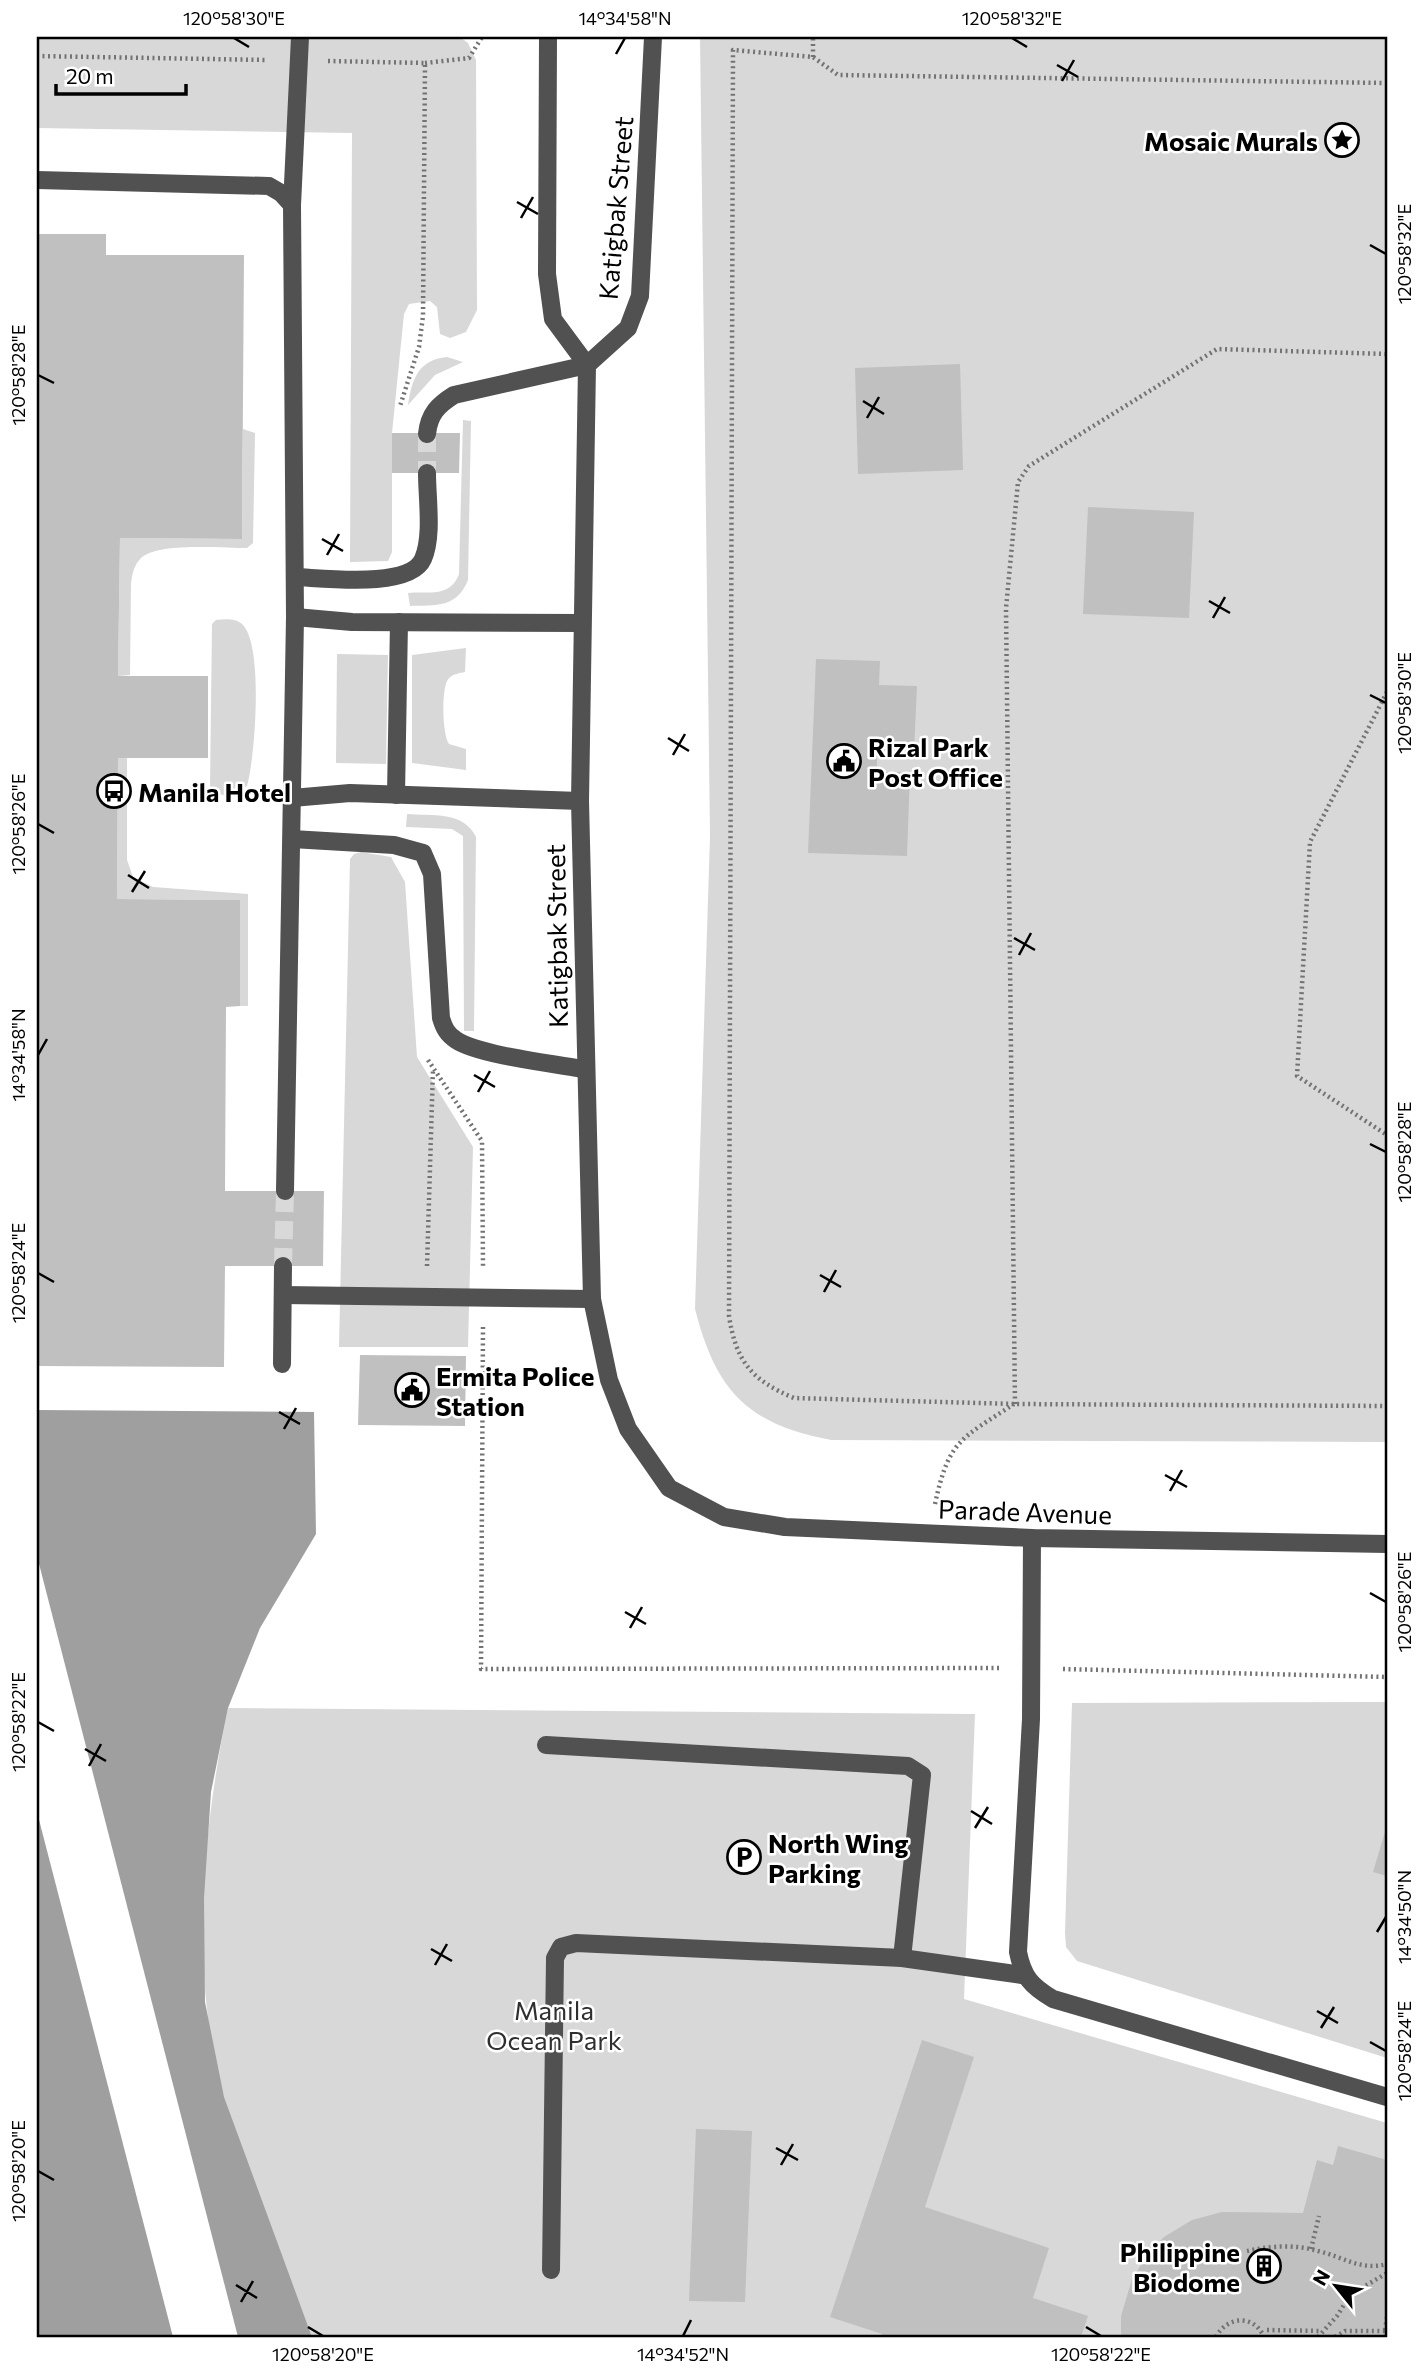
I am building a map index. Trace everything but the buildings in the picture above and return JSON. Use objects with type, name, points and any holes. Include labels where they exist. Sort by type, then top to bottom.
[{"type":"street","points":[[285,1191],[295,617],[292,205],[300,37]]},
{"type":"street","points":[[427,433],[428,422],[438,405],[454,395],[587,365],[553,319],[547,274],[548,37]]},
{"type":"street","name":"Katigbak Street","points":[[653,37],[640,296],[628,327],[587,365],[580,801],[584,1069],[592,1299],[609,1380],[628,1429],[669,1488]]},
{"type":"street","points":[[37,180],[269,186],[281,192],[292,205]]},
{"type":"street","points":[[295,577],[398,578],[415,571],[425,552],[427,473]]},
{"type":"street","points":[[295,617],[399,622],[582,623]]},
{"type":"street","points":[[396,795],[399,622]]},
{"type":"street","points":[[292,798],[351,793],[580,801]]},
{"type":"street","points":[[292,839],[394,845],[423,853],[432,874],[440,1018],[444,1030],[458,1041],[484,1050],[584,1069]]},
{"type":"street","points":[[282,1364],[283,1266]]},
{"type":"street","points":[[283,1295],[592,1299]]},
{"type":"street","name":"Parade Avenue","points":[[669,1488],[724,1517],[785,1527],[1032,1538],[1387,1544]]},
{"type":"street","points":[[1032,1538],[1032,1668],[1018,1952],[1022,1975],[1035,1989],[1053,1999],[1387,2097]]},
{"type":"street","points":[[545,1745],[915,1768],[922,1775],[902,1958]]},
{"type":"street","points":[[551,2270],[555,1958],[561,1947],[576,1943],[902,1958],[1022,1975]]},
{"type":"path","points":[[425,63],[469,58],[482,37]]},
{"type":"path","points":[[813,37],[813,57]]},
{"type":"path","points":[[1387,83],[838,75],[813,57],[733,50],[731,1329],[733,1343],[747,1368],[768,1387],[794,1398],[1015,1404],[1387,1406]]},
{"type":"path","points":[[1015,1404],[1006,608],[1018,482],[1029,466],[1217,349],[1387,354]]},
{"type":"path","points":[[1387,692],[1310,842],[1297,1076],[1387,1135]]},
{"type":"path","points":[[424,1051],[482,1141],[481,1670],[1032,1668],[1387,1677]]},
{"type":"path","points":[[426,1296],[433,1068]]},
{"type":"path","points":[[929,1534],[942,1472],[959,1440],[1015,1404]]},
{"type":"path","points":[[1311,2249],[1319,2216]]},
{"type":"path","points":[[1247,2251],[1277,2246],[1311,2249],[1362,2267],[1387,2264]]},
{"type":"path","points":[[1318,2337],[1337,2316],[1350,2295],[1387,2273]]},
{"type":"path","points":[[1335,2337],[1345,2330],[1386,2331],[1387,2317]]},
{"type":"path","points":[[1216,2337],[1226,2324],[1242,2320],[1257,2326],[1264,2337]]},
{"type":"path","points":[[1267,2329],[1322,2331]]},
{"type":"path","points":[[1370,2331],[1374,2337]]},
{"type":"green space","points":[[37,37],[460,37],[468,43],[476,60],[477,310],[466,332],[450,338],[440,334],[437,307],[430,301],[409,304],[404,314],[392,433],[392,552],[388,561],[350,562],[352,133],[37,128]]},
{"type":"green space","points":[[700,37],[1387,37],[1387,1442],[831,1440],[777,1424],[757,1413],[739,1399],[713,1362],[695,1309],[710,836]]},
{"type":"green space","points":[[447,357],[463,362],[435,375],[408,405],[418,372],[429,362]]},
{"type":"green space","points":[[463,420],[471,421],[468,580],[458,596],[452,600],[437,605],[410,606],[408,593],[444,590],[455,582],[459,574]]},
{"type":"green space","points":[[243,429],[255,433],[253,543],[247,548],[191,547],[161,550],[141,558],[134,570],[131,584],[130,675],[118,676],[120,538],[242,539]]},
{"type":"green space","points":[[216,620],[233,620],[242,624],[249,636],[253,654],[256,702],[253,752],[247,786],[232,796],[216,794],[210,788],[212,624]]},
{"type":"green space","points":[[466,648],[465,672],[452,676],[446,682],[443,710],[449,744],[466,749],[466,770],[412,763],[412,655]]},
{"type":"green space","points":[[337,654],[388,655],[386,764],[336,763]]},
{"type":"green space","points":[[118,758],[127,758],[127,860],[133,877],[153,887],[248,894],[248,1006],[240,1006],[240,900],[117,899]]},
{"type":"green space","points":[[407,814],[437,815],[455,819],[471,829],[476,837],[474,1031],[464,1031],[463,836],[452,829],[406,827]]},
{"type":"green space","points":[[361,852],[391,857],[405,882],[417,1057],[473,1147],[468,1347],[339,1347],[350,859]]},
{"type":"green space","points":[[1387,1702],[1387,2058],[1077,1961],[1066,1947],[1065,1933],[1072,1703]]},
{"type":"green space","name":"Manila Ocean Park","points":[[228,1708],[975,1714],[964,1999],[1387,2123],[1387,2337],[312,2337],[233,2128],[213,2050],[206,2002],[203,1903],[206,1854],[211,1805]]},
{"type":"shaded area","points":[[37,1410],[314,1412],[316,1534],[260,1628],[228,1708],[211,1792],[204,1898],[205,2002],[224,2097],[312,2337],[37,2337]]},
{"type":"pier","points":[[37,1556],[238,2337],[173,2337],[37,1812]]},
{"type":"tunnel","points":[[427,434],[427,473]]},
{"type":"tunnel","points":[[283,1266],[285,1191]]},
{"type":"place","name":"Mosaic Murals","points":[[1342,140]]},
{"type":"place","name":"Rizal Park Post Office","points":[[844,761]]},
{"type":"place","name":"Manila Hotel","points":[[114,791]]},
{"type":"place","name":"Ermita Police Station","points":[[412,1390]]},
{"type":"place","name":"North Wing Parking","points":[[744,1857]]},
{"type":"place","name":"Philippine Biodome","points":[[1264,2266]]}]
